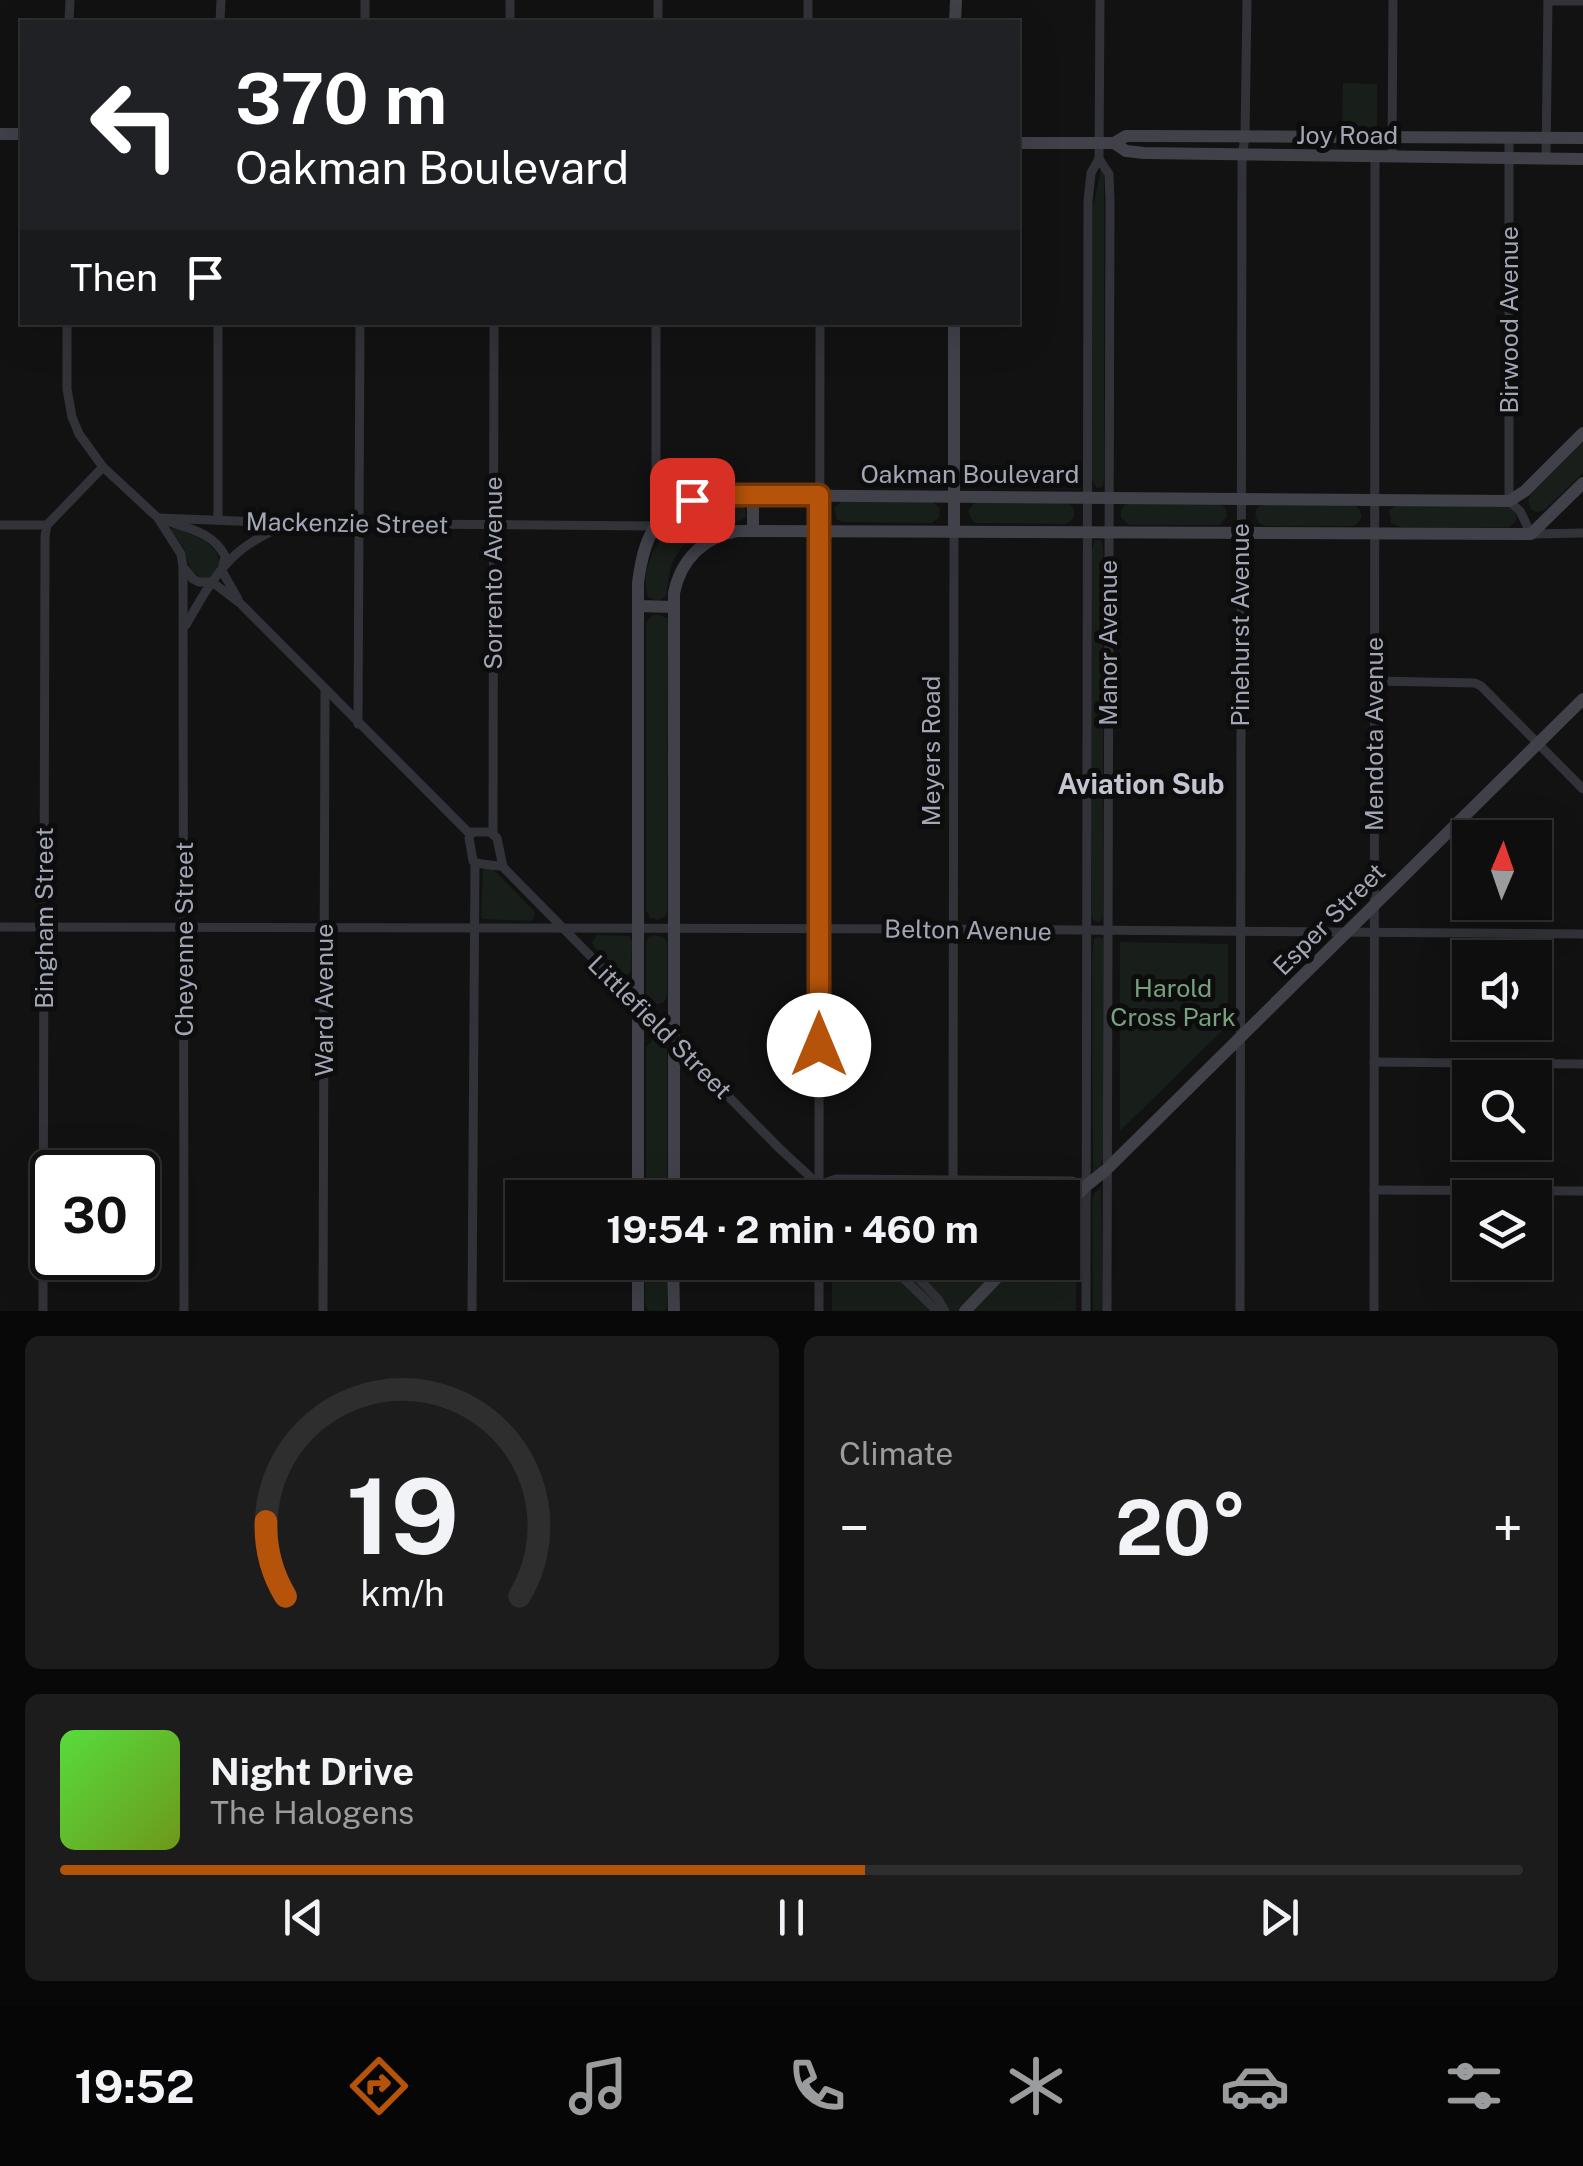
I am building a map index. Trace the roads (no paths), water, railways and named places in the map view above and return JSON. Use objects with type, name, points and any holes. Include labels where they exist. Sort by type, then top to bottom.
[{"type":"street","name":"Manor Avenue","points":[[1086,1311],[1088,200],[1090,173],[1106,143],[1100,0]]},
{"type":"street","name":"Pinehurst Avenue","points":[[1240,1311],[1240,498],[1247,0]]},
{"type":"street","points":[[1392,158],[1394,0]]},
{"type":"street","points":[[1546,160],[1548,0],[1583,1]]},
{"type":"street","name":"Joy Road","points":[[1020,143],[1106,143],[1126,136],[1583,138]]},
{"type":"street","name":"Birwood Avenue","points":[[1509,139],[1509,500]]},
{"type":"street","name":"Joy Road","points":[[1106,143],[1144,154],[1583,159]]},
{"type":"street","name":"Mendota Avenue","points":[[1374,1311],[1375,158]]},
{"type":"street","name":"Manor Avenue","points":[[1099,159],[1109,174],[1107,1311]]},
{"type":"street","points":[[68,325],[67,389],[72,417],[88,450],[158,518],[178,548],[183,567],[192,580],[212,582],[241,604],[470,834]]},
{"type":"street","points":[[218,325],[218,520]]},
{"type":"street","points":[[358,724],[360,325]]},
{"type":"street","name":"Sorrento Avenue","points":[[494,325],[493,829],[502,867]]},
{"type":"street","points":[[638,1180],[638,606],[642,556],[656,526],[656,325]]},
{"type":"street","points":[[818,1180],[820,325]]},
{"type":"street","name":"Meyers Road","points":[[953,1180],[954,325]]},
{"type":"street","points":[[1531,534],[1509,500],[1525,491],[1583,433]]},
{"type":"street","points":[[0,525],[47,525],[103,467]]},
{"type":"street","points":[[1531,534],[1583,483]]},
{"type":"street","name":"Oakman Boulevard","points":[[656,526],[672,510],[692,500],[720,495],[1509,500]]},
{"type":"street","points":[[753,495],[753,531]]},
{"type":"street","points":[[158,518],[216,542],[224,556],[222,571],[241,604]]},
{"type":"street","name":"Mackenzie Street","points":[[158,518],[656,526]]},
{"type":"street","points":[[184,628],[212,582],[240,551],[288,523]]},
{"type":"street","name":"Bingham Street","points":[[43,1311],[47,525]]},
{"type":"street","points":[[674,1180],[674,593],[678,576],[697,549],[723,534],[753,531],[1583,533]]},
{"type":"street","name":"Cheyenne Street","points":[[183,567],[184,1311]]},
{"type":"street","points":[[638,606],[674,607]]},
{"type":"street","points":[[1374,681],[1475,683],[1583,789]]},
{"type":"street","name":"Ward Avenue","points":[[323,1311],[324,690]]},
{"type":"street","name":"Esper Street","points":[[1080,1192],[1583,700]]},
{"type":"street","points":[[470,834],[493,829]]},
{"type":"street","points":[[470,834],[475,863],[472,1311]]},
{"type":"street","points":[[475,863],[502,867]]},
{"type":"street","name":"Littlefield Street","points":[[502,867],[812,1180]]},
{"type":"street","points":[[0,927],[473,929]]},
{"type":"street","name":"Belton Avenue","points":[[473,929],[1583,934]]},
{"type":"street","points":[[1374,1062],[1583,1064]]},
{"type":"street","points":[[833,1180],[953,1180]]},
{"type":"street","points":[[1080,1184],[1086,1186]]},
{"type":"street","points":[[1374,1190],[1583,1191]]},
{"type":"street","points":[[638,1280],[638,1311]]},
{"type":"street","points":[[673,1280],[674,1311]]},
{"type":"street","points":[[819,1280],[819,1311]]},
{"type":"street","points":[[905,1280],[937,1311]]},
{"type":"street","points":[[920,1280],[945,1311]]},
{"type":"street","points":[[965,1311],[995,1280]]},
{"type":"district","name":"Aviation Sub","points":[[1141,783]]},
{"type":"park label","name":"Harold Cross Park","points":[[1173,1002]]}]
